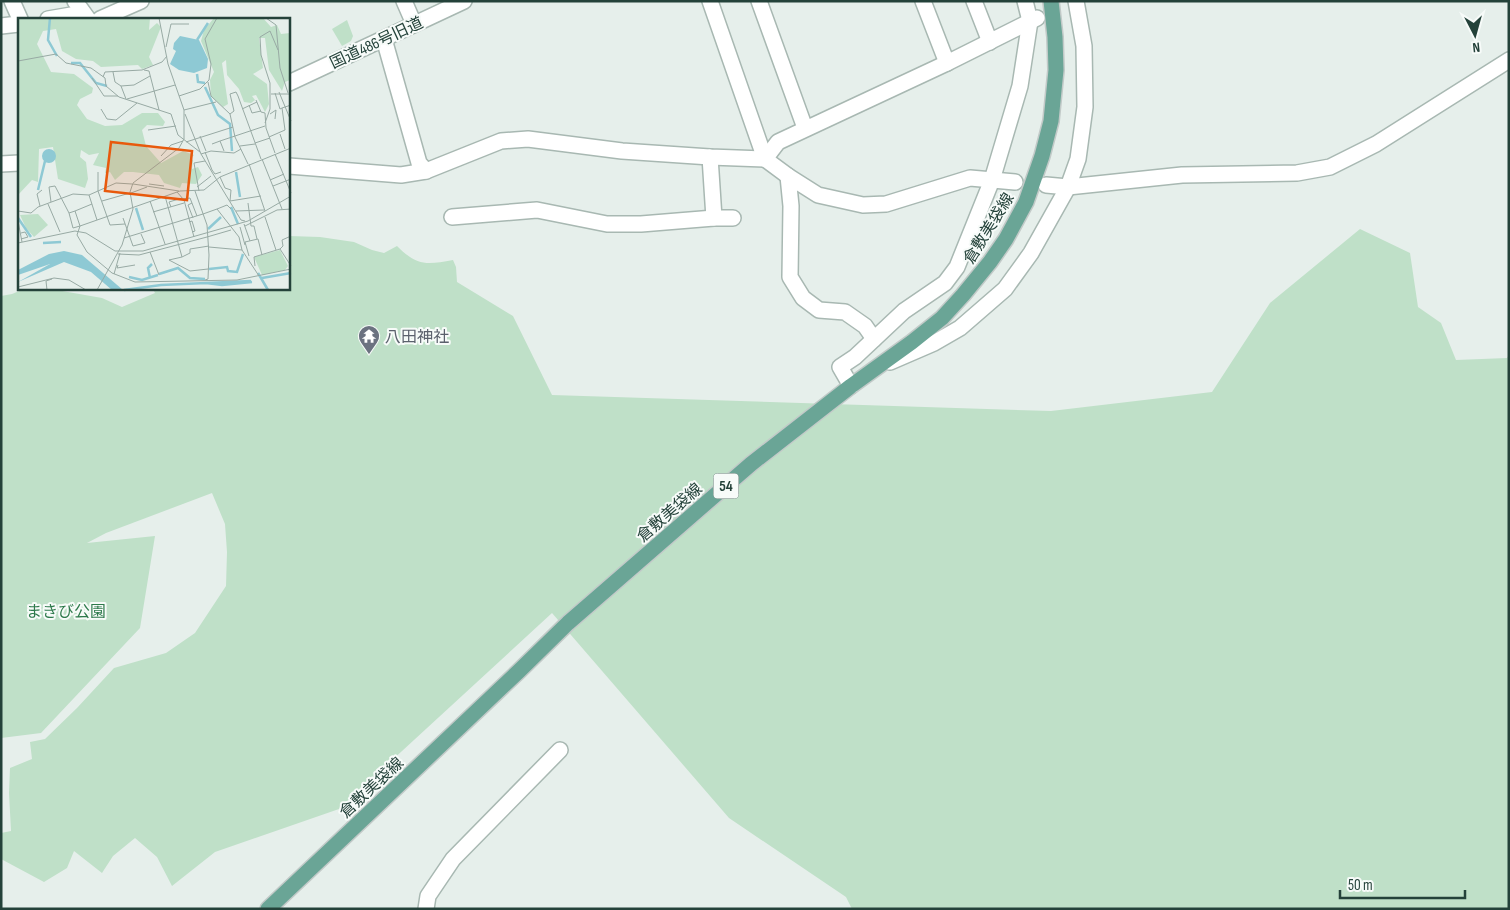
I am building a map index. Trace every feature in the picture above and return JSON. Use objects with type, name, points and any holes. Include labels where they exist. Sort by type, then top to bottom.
[{"type":"main road","name":"倉敷美袋線","points":[[268,909],[519,672],[568,623],[751,464],[872,370],[912,342],[942,318],[963,295],[1006,239],[1026,202],[1042,156],[1051,120],[1056,70],[1055,37],[1069,3]]},
{"type":"street","points":[[12,1],[20,18]]},
{"type":"street","points":[[102,18],[141,1]]},
{"type":"street","points":[[404,1],[414,24]]},
{"type":"street","name":"国道486号旧道","points":[[290,83],[464,1]]},
{"type":"street","points":[[710,1],[765,160]]},
{"type":"street","points":[[759,1],[805,128]]},
{"type":"street","points":[[923,1],[947,63]]},
{"type":"street","points":[[974,1],[990,42]]},
{"type":"street","points":[[851,386],[840,367],[855,357],[904,311],[945,283],[958,267],[992,180],[1020,86],[1034,19],[1025,1]]},
{"type":"street","points":[[872,370],[934,343],[960,328],[1004,289],[1031,253],[1068,187],[1078,159],[1085,107],[1084,46],[1069,3]]},
{"type":"street","points":[[52,18],[82,11]]},
{"type":"street","points":[[765,160],[778,142],[947,63],[1034,19]]},
{"type":"street","points":[[1,26],[18,24]]},
{"type":"street","points":[[384,39],[420,163],[426,171]]},
{"type":"street","points":[[1046,185],[1068,187],[1182,175],[1297,172],[1330,167],[1376,144],[1509,60]]},
{"type":"street","points":[[290,166],[401,176],[426,171],[501,141],[528,139],[622,150],[765,160],[818,195],[863,205],[886,204],[970,178],[1015,182]]},
{"type":"street","points":[[710,157],[714,218]]},
{"type":"street","points":[[1,164],[18,163]]},
{"type":"street","points":[[788,176],[791,206],[790,277],[803,298],[819,310],[845,312],[865,326],[874,339]]},
{"type":"street","points":[[452,218],[537,210],[607,224],[641,224],[733,218]]},
{"type":"street","points":[[426,909],[428,896],[453,859],[560,750]]},
{"type":"green space","points":[[347,20],[353,36],[351,41],[342,46],[332,29]]},
{"type":"green space","name":"まきび公園","points":[[1360,229],[1410,253],[1418,307],[1441,323],[1456,360],[1507,358],[1509,355],[1509,909],[852,909],[846,897],[729,818],[552,613],[339,809],[215,852],[172,886],[157,857],[135,838],[113,856],[102,873],[74,851],[67,868],[44,882],[1,859],[1,833],[11,831],[10,768],[32,759],[30,742],[45,739],[114,668],[166,653],[195,633],[226,586],[227,552],[225,524],[212,493],[106,533],[87,543],[155,536],[140,628],[41,733],[1,738],[1,296],[22,290],[57,290],[102,298],[122,307],[155,293],[154,290],[290,290],[290,236],[320,237],[354,242],[384,253],[397,246],[416,261],[436,263],[453,260],[456,267],[457,282],[513,316],[552,395],[1051,411],[1212,392],[1270,303]]},
{"type":"place","name":"八田神社","points":[[369,355]]}]
